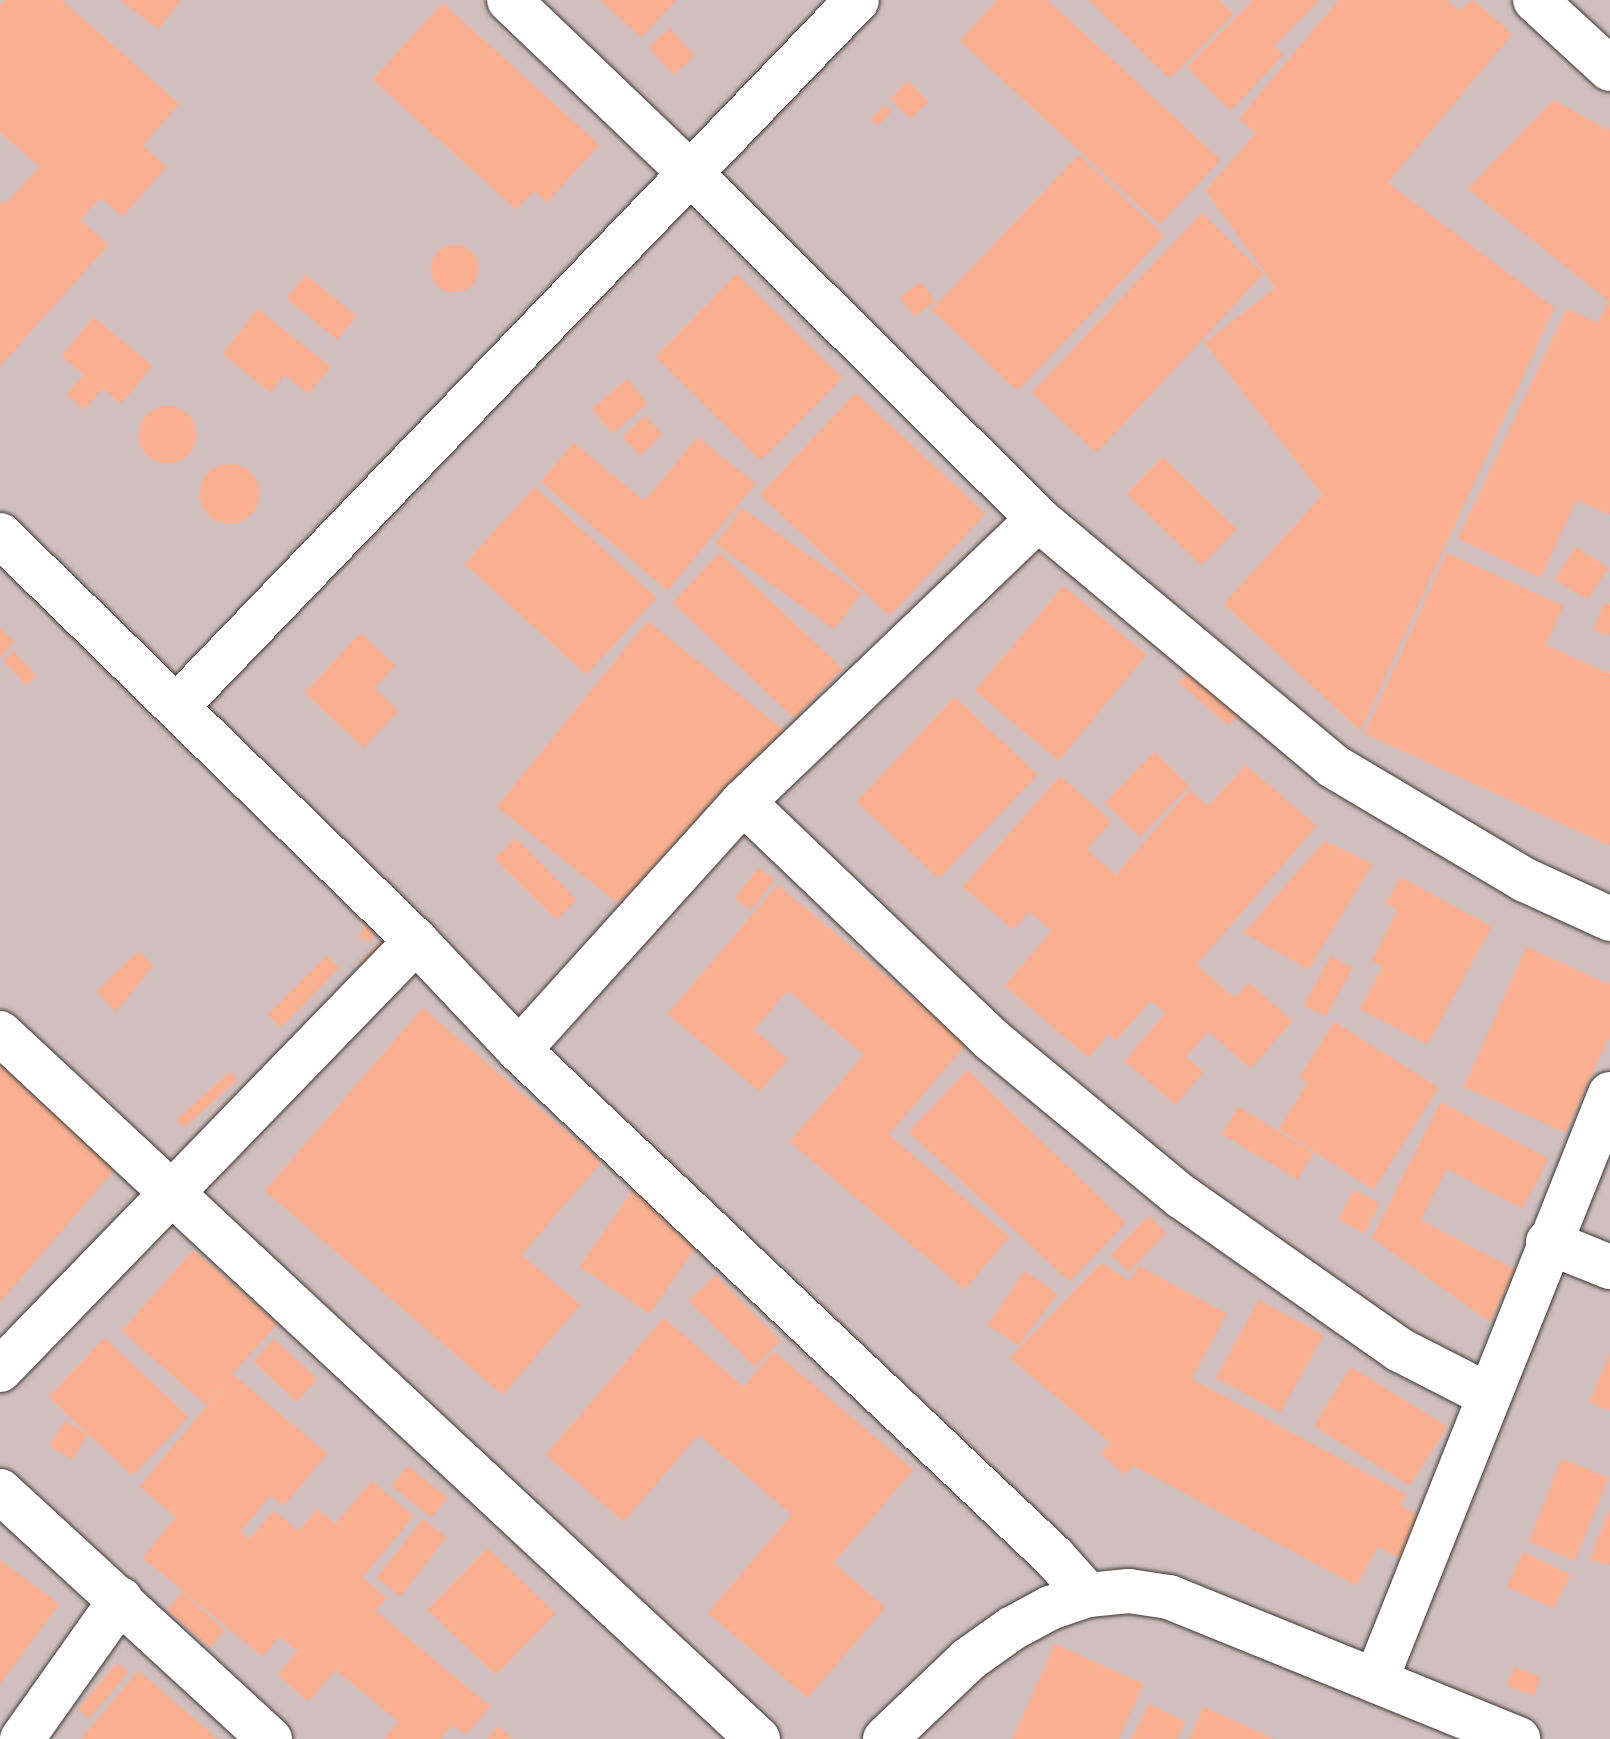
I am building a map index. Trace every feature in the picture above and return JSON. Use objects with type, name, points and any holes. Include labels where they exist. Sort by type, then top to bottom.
[{"type":"street","points":[[509,0],[690,173],[1038,519],[1333,766],[1525,880],[1610,919]]},
{"type":"street","points":[[177,706],[857,0]]},
{"type":"street","points":[[1535,0],[1610,69]]},
{"type":"street","points":[[519,1050],[743,802],[1038,519]]},
{"type":"street","points":[[0,535],[416,941],[519,1050],[1054,1557],[1088,1595]]},
{"type":"street","points":[[743,802],[992,1040],[1182,1197],[1400,1350],[1488,1395]]},
{"type":"street","points":[[0,1370],[416,941]]},
{"type":"street","points":[[0,1033],[758,1739]]},
{"type":"street","points":[[1376,1680],[1548,1242],[1610,1094]]},
{"type":"street","points":[[1548,1242],[1610,1267]]},
{"type":"street","points":[[0,1491],[270,1739]]},
{"type":"street","points":[[885,1739],[969,1659],[1011,1629],[1050,1608],[1088,1595],[1129,1591],[1169,1597],[1518,1739]]},
{"type":"street","points":[[22,1739],[121,1599]]},
{"type":"shaded area","points":[[0,0],[1610,0],[1610,1739],[0,1739]]},
{"type":"building","points":[[6,0],[62,0],[180,104],[143,146],[167,167],[123,217],[101,198],[81,220],[109,245],[0,367],[0,200],[5,205],[40,167],[0,132],[0,7]]},
{"type":"building","points":[[120,0],[181,0],[159,30]]},
{"type":"building","points":[[600,0],[677,0],[642,38]]},
{"type":"building","points":[[998,0],[1048,0],[1221,160],[1160,225],[960,41]]},
{"type":"building","points":[[1089,0],[1219,0],[1234,14],[1170,79]]},
{"type":"building","points":[[1254,0],[1320,0],[1275,46],[1284,55],[1231,111],[1187,67]]},
{"type":"building","points":[[1339,0],[1447,0],[1460,11],[1473,0],[1513,34],[1388,183],[1555,308],[1361,731],[1224,604],[1323,495],[1205,343],[1276,288],[1206,191],[1256,133],[1239,119]]},
{"type":"building","points":[[443,3],[600,145],[547,203],[535,191],[517,210],[373,80]]},
{"type":"building","points":[[670,28],[695,56],[674,75],[649,48]]},
{"type":"building","points":[[909,81],[929,102],[911,119],[891,99]]},
{"type":"building","points":[[1554,100],[1610,131],[1610,515],[1577,500],[1541,578],[1458,539],[1567,309],[1598,323],[1609,301],[1468,189]]},
{"type":"building","points":[[885,105],[892,112],[878,126],[871,120]]},
{"type":"building","points":[[1079,155],[1165,236],[1018,391],[932,310]]},
{"type":"building","points":[[1202,213],[1264,274],[1097,453],[1032,393]]},
{"type":"building","points":[[455,245],[472,252],[479,269],[472,286],[455,293],[438,286],[431,269],[438,252]]},
{"type":"building","points":[[737,274],[843,378],[761,461],[656,357]]},
{"type":"building","points":[[306,275],[357,316],[338,340],[287,299]]},
{"type":"building","points":[[921,282],[936,301],[915,317],[900,298]]},
{"type":"building","points":[[258,309],[331,367],[309,394],[285,375],[271,393],[223,354]]},
{"type":"building","points":[[94,317],[153,366],[122,404],[103,389],[85,410],[67,395],[84,375],[62,356]]},
{"type":"building","points":[[628,379],[648,404],[613,434],[592,409]]},
{"type":"building","points":[[856,393],[986,514],[890,616],[760,495]]},
{"type":"building","points":[[168,406],[179,408],[188,415],[195,424],[195,446],[188,455],[179,462],[168,464],[157,462],[148,455],[141,446],[139,435],[141,424],[148,415],[157,408]]},
{"type":"building","points":[[645,416],[663,434],[641,456],[623,437]]},
{"type":"building","points":[[698,437],[756,484],[668,591],[541,482],[574,443],[645,501]]},
{"type":"building","points":[[1163,457],[1237,529],[1202,566],[1127,494]]},
{"type":"building","points":[[230,464],[242,466],[251,473],[258,482],[258,506],[251,515],[242,522],[230,524],[218,522],[209,515],[202,506],[200,494],[202,482],[209,473],[218,466]]},
{"type":"building","points":[[535,487],[657,598],[587,675],[465,564]]},
{"type":"building","points":[[742,508],[862,593],[835,630],[716,544]]},
{"type":"building","points":[[1576,547],[1609,568],[1588,600],[1555,580]]},
{"type":"building","points":[[720,553],[843,669],[795,719],[673,603]]},
{"type":"building","points":[[1447,553],[1564,606],[1546,645],[1610,674],[1610,846],[1365,734]]},
{"type":"building","points":[[1064,586],[1147,655],[1059,761],[975,691]]},
{"type":"building","points":[[1604,603],[1610,606],[1610,636],[1594,630]]},
{"type":"building","points":[[648,621],[784,730],[634,916],[497,807]]},
{"type":"building","points":[[0,628],[15,642],[0,658]]},
{"type":"building","points":[[361,633],[396,666],[375,688],[399,711],[364,748],[305,693]]},
{"type":"building","points":[[14,651],[37,676],[27,686],[4,661]]},
{"type":"building","points":[[1193,667],[1243,710],[1229,726],[1179,683]]},
{"type":"building","points":[[955,697],[1038,775],[939,879],[857,802]]},
{"type":"building","points":[[1155,752],[1190,786],[1140,837],[1105,803]]},
{"type":"building","points":[[1246,765],[1317,826],[1197,965],[1235,998],[1249,983],[1293,1021],[1251,1069],[1209,1032],[1186,1057],[1204,1072],[1176,1105],[1125,1061],[1166,1013],[1151,1001],[1116,1041],[1109,1035],[1089,1058],[1005,986],[1052,931],[1029,912],[1014,930],[963,887],[1060,776],[1112,821],[1087,850],[1116,875],[1190,790],[1209,806]]},
{"type":"building","points":[[516,838],[577,900],[557,920],[495,859]]},
{"type":"building","points":[[1325,841],[1373,864],[1309,970],[1244,933]]},
{"type":"building","points":[[759,868],[775,880],[751,911],[735,898]]},
{"type":"building","points":[[1401,877],[1492,927],[1428,1045],[1360,1009],[1383,967],[1372,961],[1398,910],[1386,904]]},
{"type":"building","points":[[778,885],[967,1044],[889,1135],[1010,1237],[965,1290],[790,1142],[864,1055],[788,991],[754,1030],[788,1059],[760,1092],[668,1014]]},
{"type":"building","points":[[370,916],[381,922],[370,943],[359,937]]},
{"type":"building","points":[[389,934],[398,942],[368,971],[360,962]]},
{"type":"building","points":[[1527,947],[1610,985],[1610,1036],[1566,1133],[1464,1087]]},
{"type":"building","points":[[139,951],[154,966],[116,1012],[97,992]]},
{"type":"building","points":[[327,956],[340,968],[281,1028],[268,1015]]},
{"type":"building","points":[[1331,956],[1353,968],[1326,1017],[1304,1005]]},
{"type":"building","points":[[423,1008],[602,1162],[522,1255],[581,1305],[503,1395],[265,1191]]},
{"type":"building","points":[[1335,1022],[1439,1088],[1374,1190],[1279,1129],[1308,1083],[1300,1077]]},
{"type":"building","points":[[0,1058],[121,1163],[0,1303]]},
{"type":"building","points":[[968,1070],[1126,1223],[1070,1282],[909,1132]]},
{"type":"building","points":[[230,1072],[238,1080],[185,1128],[177,1120]]},
{"type":"building","points":[[1441,1102],[1549,1159],[1523,1209],[1447,1169],[1421,1220],[1516,1270],[1490,1322],[1372,1238]]},
{"type":"building","points":[[1239,1107],[1314,1153],[1298,1180],[1222,1134]]},
{"type":"building","points":[[634,1189],[704,1236],[650,1314],[580,1267]]},
{"type":"building","points":[[1354,1190],[1380,1203],[1365,1234],[1339,1220]]},
{"type":"building","points":[[1149,1216],[1167,1233],[1129,1272],[1111,1255]]},
{"type":"building","points":[[194,1250],[278,1324],[233,1374],[328,1454],[284,1506],[271,1496],[241,1532],[250,1539],[274,1511],[299,1531],[318,1509],[336,1524],[372,1481],[414,1516],[363,1578],[387,1598],[376,1611],[491,1707],[466,1735],[453,1725],[441,1739],[384,1739],[399,1722],[336,1670],[309,1702],[278,1675],[298,1651],[280,1637],[263,1657],[143,1558],[176,1517],[140,1487],[227,1382],[206,1405],[122,1331]]},
{"type":"building","points":[[1102,1263],[1130,1281],[1139,1266],[1227,1314],[1192,1379],[1407,1495],[1401,1506],[1426,1519],[1404,1561],[1378,1547],[1357,1586],[1134,1466],[1125,1475],[1101,1454],[1111,1443],[1010,1358]]},
{"type":"building","points":[[1025,1271],[1058,1294],[1019,1346],[988,1325]]},
{"type":"building","points":[[716,1275],[781,1341],[755,1367],[689,1301]]},
{"type":"building","points":[[1259,1300],[1324,1335],[1281,1413],[1216,1378]]},
{"type":"building","points":[[664,1318],[744,1387],[774,1351],[914,1470],[834,1563],[886,1608],[808,1698],[708,1613],[792,1515],[699,1435],[624,1522],[546,1455]]},
{"type":"building","points":[[105,1338],[189,1417],[133,1476],[49,1397]]},
{"type":"building","points":[[274,1339],[318,1379],[297,1402],[254,1362]]},
{"type":"building","points":[[1610,1353],[1610,1411],[1590,1403]]},
{"type":"building","points":[[1351,1367],[1448,1427],[1410,1486],[1314,1426]]},
{"type":"building","points":[[65,1421],[88,1434],[73,1460],[50,1446]]},
{"type":"building","points":[[1562,1459],[1609,1478],[1575,1561],[1529,1542]]},
{"type":"building","points":[[408,1466],[448,1498],[432,1518],[392,1486]]},
{"type":"building","points":[[1610,1509],[1610,1566],[1590,1559]]},
{"type":"building","points":[[423,1519],[447,1537],[401,1597],[377,1578]]},
{"type":"building","points":[[488,1548],[556,1614],[496,1675],[428,1610]]},
{"type":"building","points":[[1524,1552],[1571,1575],[1554,1609],[1507,1587]]},
{"type":"building","points":[[0,1560],[60,1604],[0,1685]]},
{"type":"building","points":[[183,1592],[225,1631],[210,1648],[167,1610]]},
{"type":"building","points":[[1055,1644],[1144,1684],[1119,1739],[1013,1739]]},
{"type":"building","points":[[117,1663],[129,1672],[90,1719],[78,1710]]},
{"type":"building","points":[[1514,1667],[1541,1677],[1534,1696],[1508,1686]]},
{"type":"building","points":[[139,1671],[218,1739],[81,1739]]},
{"type":"building","points":[[1149,1704],[1186,1722],[1178,1739],[1132,1739]]},
{"type":"building","points":[[1204,1707],[1275,1739],[1190,1739]]},
{"type":"building","points":[[499,1726],[513,1739],[487,1739]]}]
